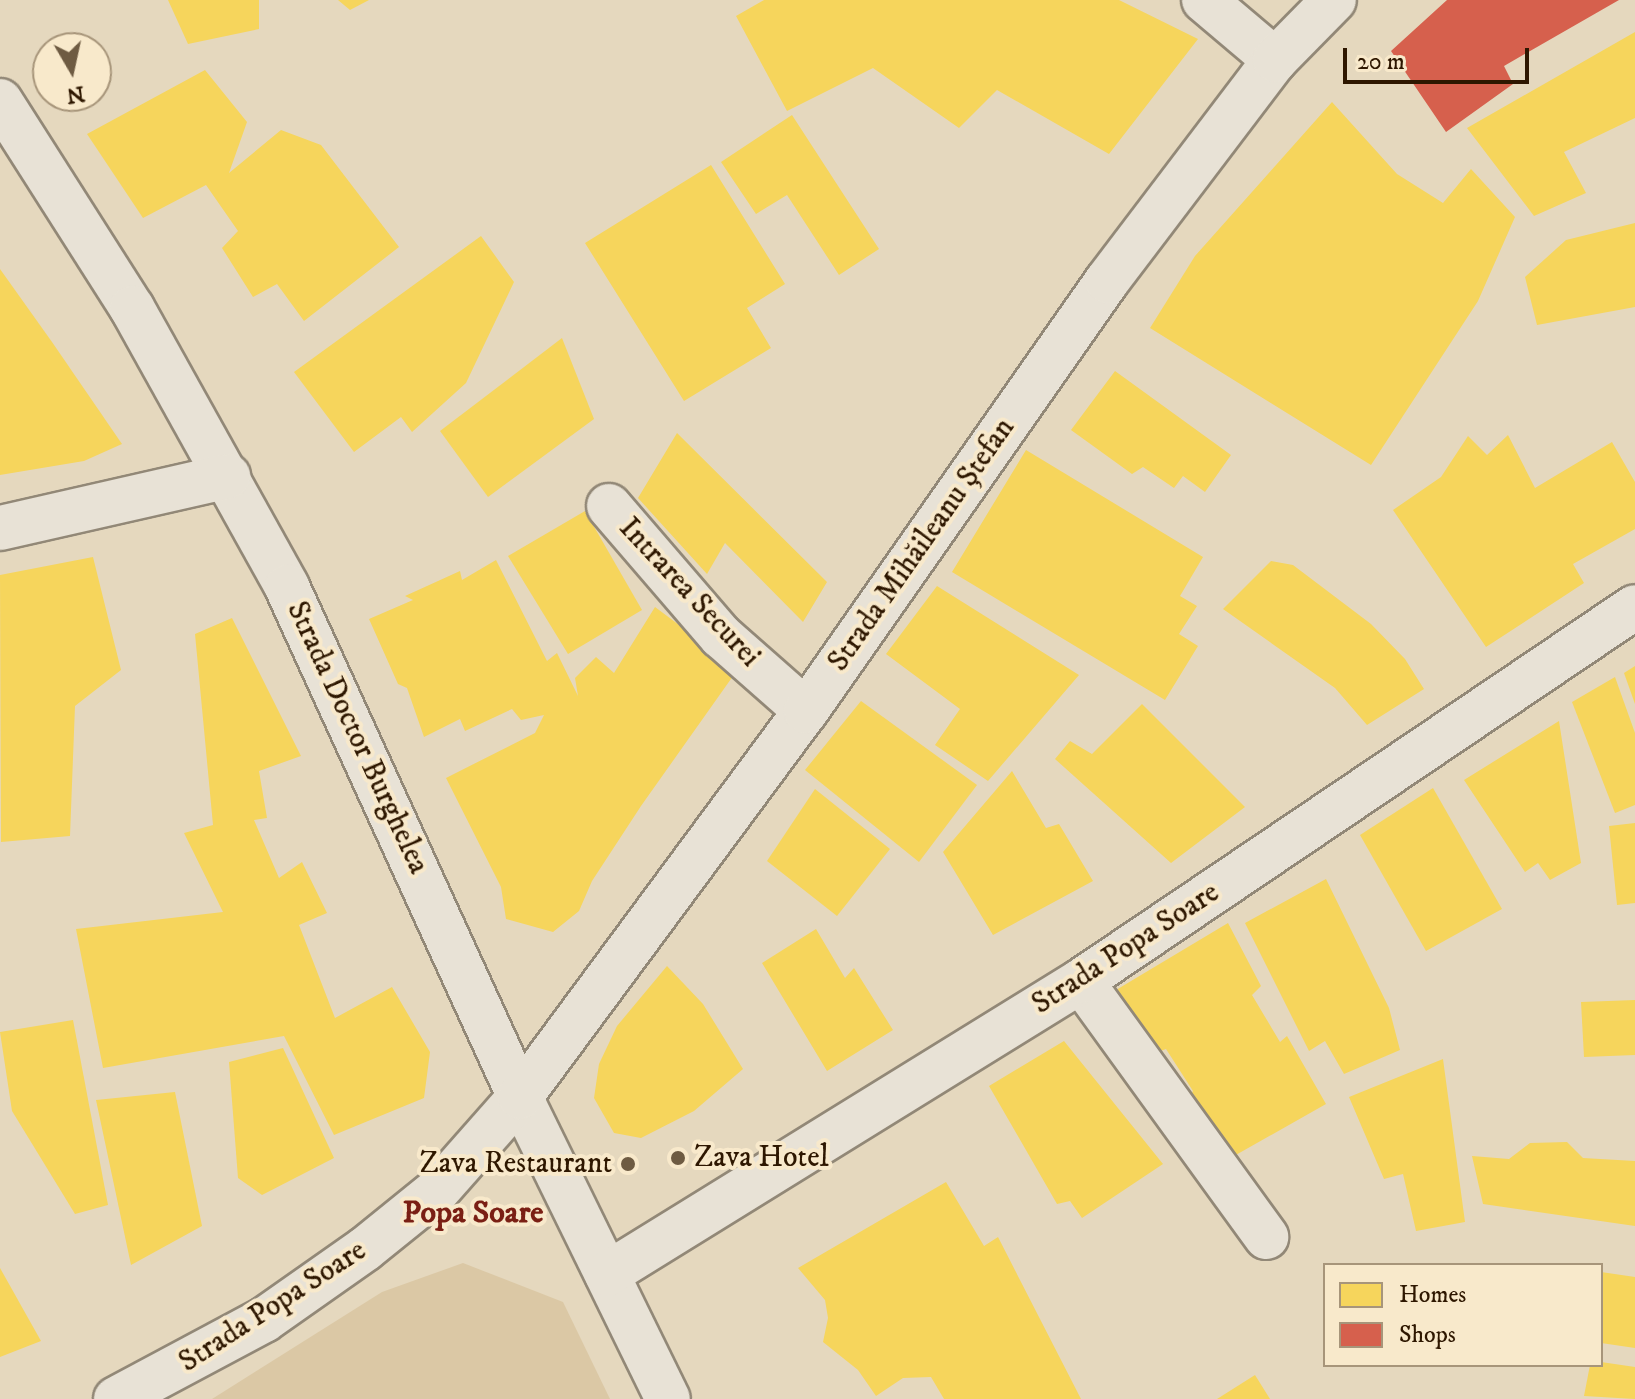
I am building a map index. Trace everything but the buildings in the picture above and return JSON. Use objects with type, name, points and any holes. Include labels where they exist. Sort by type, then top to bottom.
[{"type":"street","points":[[1204,0],[1275,60]]},
{"type":"street","name":"Strada Mihăileanu Ștefan","points":[[520,1097],[806,711],[1107,281],[1275,60],[1334,0]]},
{"type":"street","name":"Strada Doctor Burghelea","points":[[0,101],[132,308],[228,476],[336,690],[520,1097],[668,1399]]},
{"type":"street","points":[[0,528],[228,476]]},
{"type":"street","name":"Intrarea Securei","points":[[609,506],[721,636],[806,711]]},
{"type":"street","name":"Strada Popa Soare","points":[[607,1274],[1081,981],[1635,607]]},
{"type":"street","points":[[1081,981],[1266,1237]]},
{"type":"street","name":"Strada Popa Soare","points":[[138,1394],[264,1320],[365,1249],[437,1191],[520,1097]]},
{"type":"shaded area","points":[[463,1263],[563,1302],[610,1399],[212,1399],[382,1292]]},
{"type":"place","name":"Zava Hotel","points":[[678,1158]]},
{"type":"place","name":"Zava Restaurant","points":[[628,1164]]},
{"type":"district","name":"Popa Soare","points":[[473,1213]]}]
